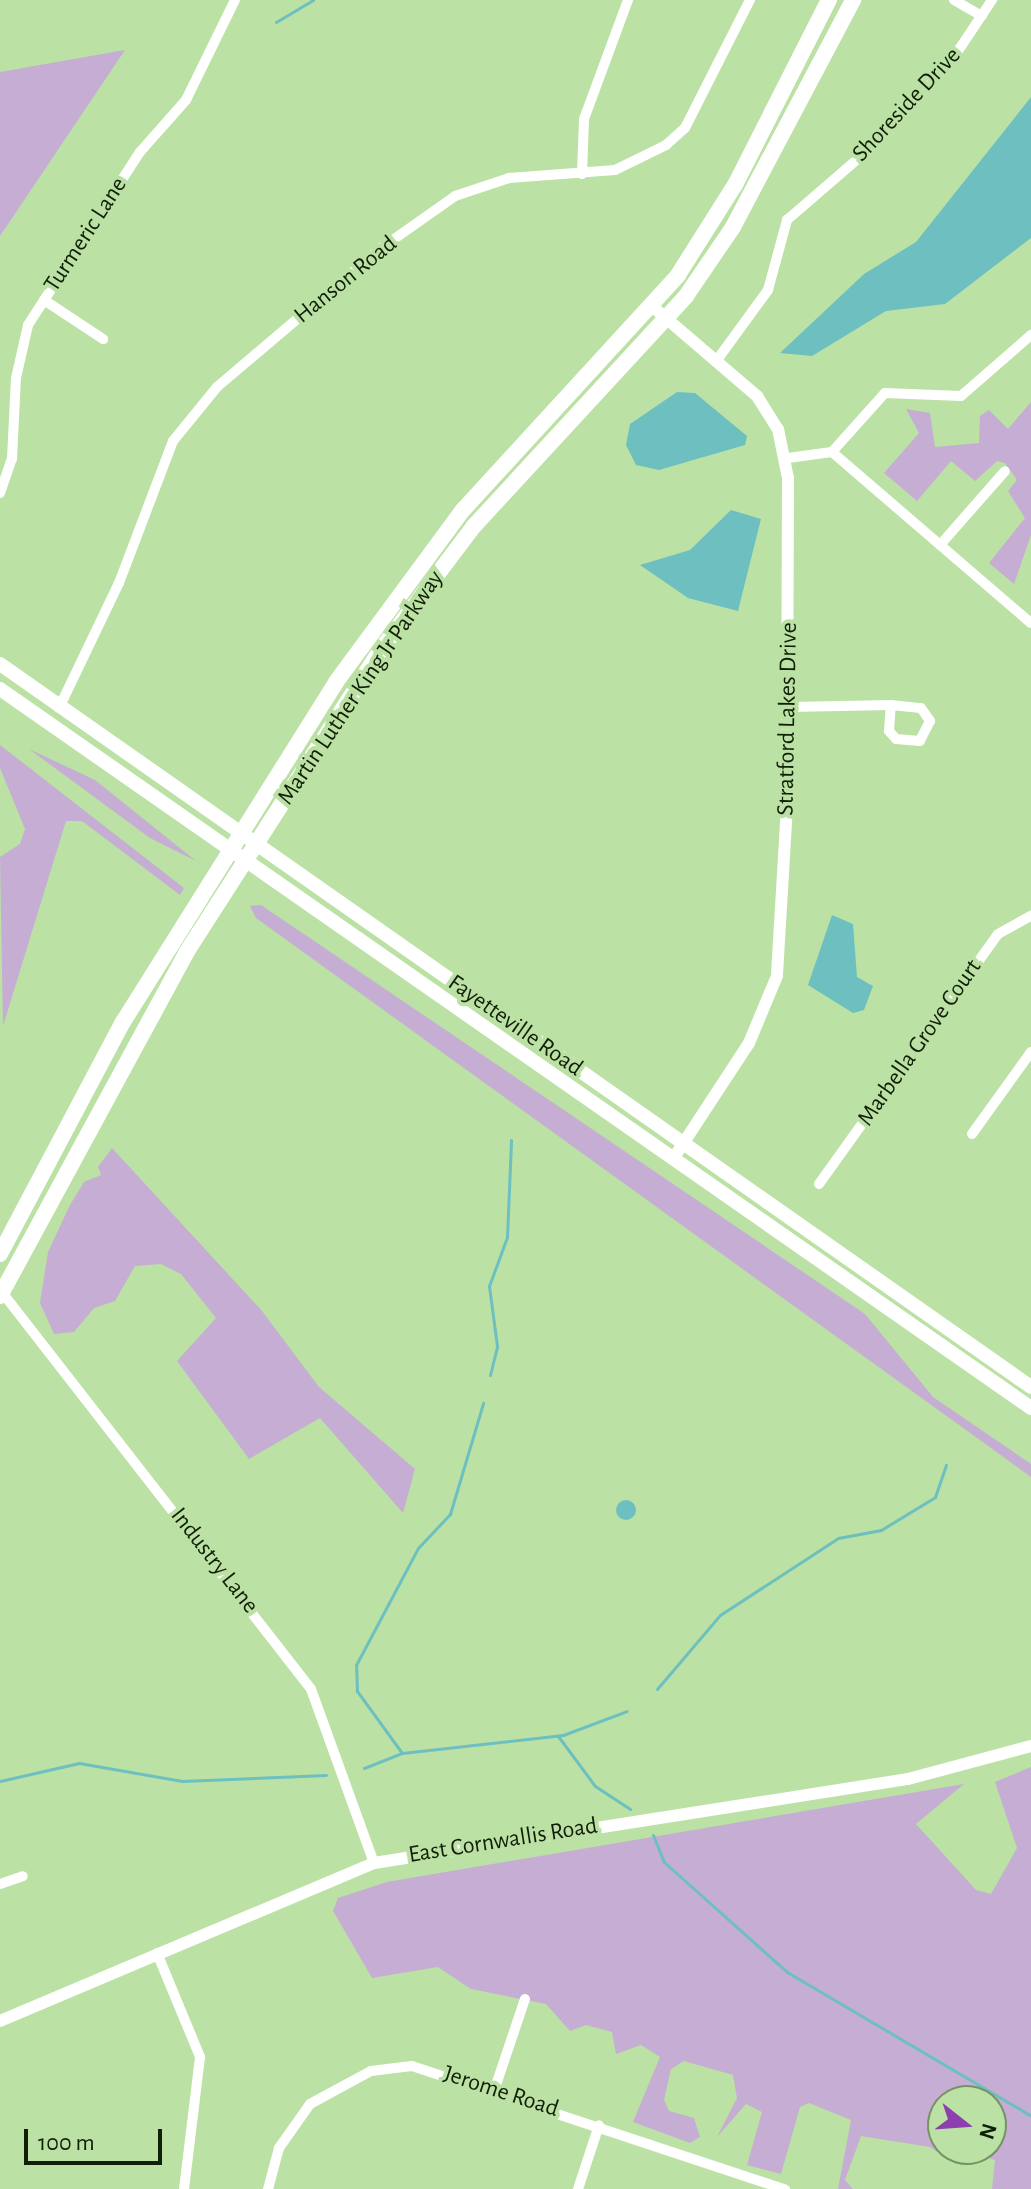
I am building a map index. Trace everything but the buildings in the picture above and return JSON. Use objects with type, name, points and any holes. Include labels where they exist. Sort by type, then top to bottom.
[{"type":"main road","name":"Martin Luther King Jr Parkway","points":[[0,1254],[101,1060],[229,853],[429,552],[653,307],[735,185],[829,0]]},
{"type":"main road","name":"Martin Luther King Jr Parkway","points":[[1,1292],[114,1078],[244,864],[433,577],[667,319],[733,227],[853,0]]},
{"type":"main road","name":"Fayetteville Road","points":[[0,664],[1031,1387]]},
{"type":"main road","name":"Fayetteville Road","points":[[0,689],[244,864],[1031,1408]]},
{"type":"street","name":"Turmeric Lane","points":[[0,493],[12,459],[22,341],[44,300],[140,152],[186,100],[235,0]]},
{"type":"street","points":[[582,174],[584,119],[628,0]]},
{"type":"street","name":"Hanson Road","points":[[59,708],[119,583],[173,441],[217,387],[380,249],[455,196],[509,178],[582,174],[635,165],[685,128],[750,0]]},
{"type":"street","points":[[954,0],[982,16]]},
{"type":"street","name":"Shoreside Drive","points":[[717,360],[768,290],[787,220],[867,154],[992,0]]},
{"type":"street","points":[[44,300],[103,339]]},
{"type":"street","name":"Stratford Lakes Drive","points":[[653,307],[757,396],[788,458],[789,707],[777,976],[749,1043],[673,1159]]},
{"type":"street","points":[[788,458],[832,452],[885,393],[961,396],[1031,335]]},
{"type":"street","points":[[832,452],[1031,623]]},
{"type":"street","points":[[940,545],[1005,471]]},
{"type":"street","points":[[789,707],[891,705],[921,708],[930,721],[920,741],[896,739],[889,731],[891,705]]},
{"type":"street","name":"Marbella Grove Court","points":[[819,1184],[998,934],[1031,916]]},
{"type":"street","points":[[972,1134],[1031,1052]]},
{"type":"street","name":"Industry Lane","points":[[1,1292],[307,1682],[338,1748],[374,1863]]},
{"type":"street","name":"East Cornwallis Road","points":[[0,2021],[374,1863],[908,1779],[1031,1746]]},
{"type":"street","points":[[0,1884],[23,1876]]},
{"type":"street","points":[[157,1953],[200,2057],[184,2189]]},
{"type":"street","points":[[495,2088],[525,1999]]},
{"type":"street","name":"Jerome Road","points":[[268,2189],[293,2125],[350,2079],[412,2066],[495,2088],[785,2189]]},
{"type":"street","points":[[578,2189],[599,2125]]},
{"type":"shaded area","points":[[125,50],[0,236],[0,72]]},
{"type":"shaded area","points":[[1031,402],[1031,535],[1014,584],[989,563],[1025,518],[1008,491],[1017,480],[1005,463],[997,461],[975,481],[951,461],[917,501],[884,473],[919,433],[906,409],[930,413],[935,447],[979,443],[980,416],[989,410],[1008,429]]},
{"type":"shaded area","points":[[0,745],[184,888],[180,895],[82,821],[66,821],[3,1026],[0,857],[20,844],[25,829],[0,768]]},
{"type":"shaded area","points":[[29,749],[95,780],[196,861],[150,838]]},
{"type":"shaded area","points":[[261,905],[865,1314],[933,1397],[1031,1464],[1031,1477],[256,918],[250,906]]},
{"type":"shaded area","points":[[112,1148],[262,1311],[319,1387],[415,1469],[403,1513],[320,1418],[249,1459],[177,1361],[216,1318],[181,1274],[161,1264],[135,1266],[115,1301],[94,1308],[74,1332],[54,1334],[40,1303],[48,1252],[84,1182],[101,1175],[98,1167]]},
{"type":"shaded area","points":[[1031,1767],[1031,2189],[992,2189],[994,2165],[1007,2165],[1007,2085],[927,2085],[927,2147],[861,2136],[845,2180],[853,2189],[838,2189],[851,2120],[809,2103],[800,2107],[781,2174],[747,2165],[762,2112],[746,2104],[717,2137],[737,2098],[733,2075],[684,2061],[671,2069],[664,2100],[669,2111],[694,2118],[700,2137],[690,2143],[633,2122],[660,2057],[641,2045],[616,2054],[612,2032],[586,2025],[570,2031],[546,2004],[471,1989],[438,1967],[372,1978],[333,1911],[338,1898],[387,1882],[964,1784],[916,1824],[976,1890],[991,1894],[1017,1848],[995,1782]]},
{"type":"water","points":[[1031,97],[1031,238],[945,304],[886,311],[812,356],[780,353],[864,274],[916,242]]},
{"type":"water","points":[[677,392],[695,393],[747,436],[745,445],[659,470],[636,465],[626,445],[630,424]]},
{"type":"water","points":[[731,510],[761,519],[738,611],[688,598],[640,565],[690,550]]},
{"type":"water","points":[[832,915],[853,924],[857,977],[873,986],[864,1010],[853,1013],[808,985]]},
{"type":"water","points":[[626,1500],[633,1503],[636,1510],[633,1517],[626,1520],[619,1517],[616,1510],[619,1503]]},
{"type":"waterway","points":[[276,22],[313,0]]},
{"type":"waterway","points":[[490,1375],[497,1346],[489,1286],[507,1237],[511,1140]]},
{"type":"waterway","points":[[402,1753],[357,1691],[356,1665],[418,1548],[450,1514],[483,1403]]},
{"type":"waterway","points":[[657,1689],[720,1615],[838,1538],[881,1530],[935,1497],[946,1465]]},
{"type":"waterway","points":[[364,1768],[402,1753],[563,1735],[627,1711]]},
{"type":"waterway","points":[[558,1736],[595,1786],[630,1809]]},
{"type":"waterway","points":[[0,1781],[79,1763],[182,1781],[326,1775]]},
{"type":"waterway","points":[[653,1835],[664,1862],[787,1972],[1031,2116]]}]
